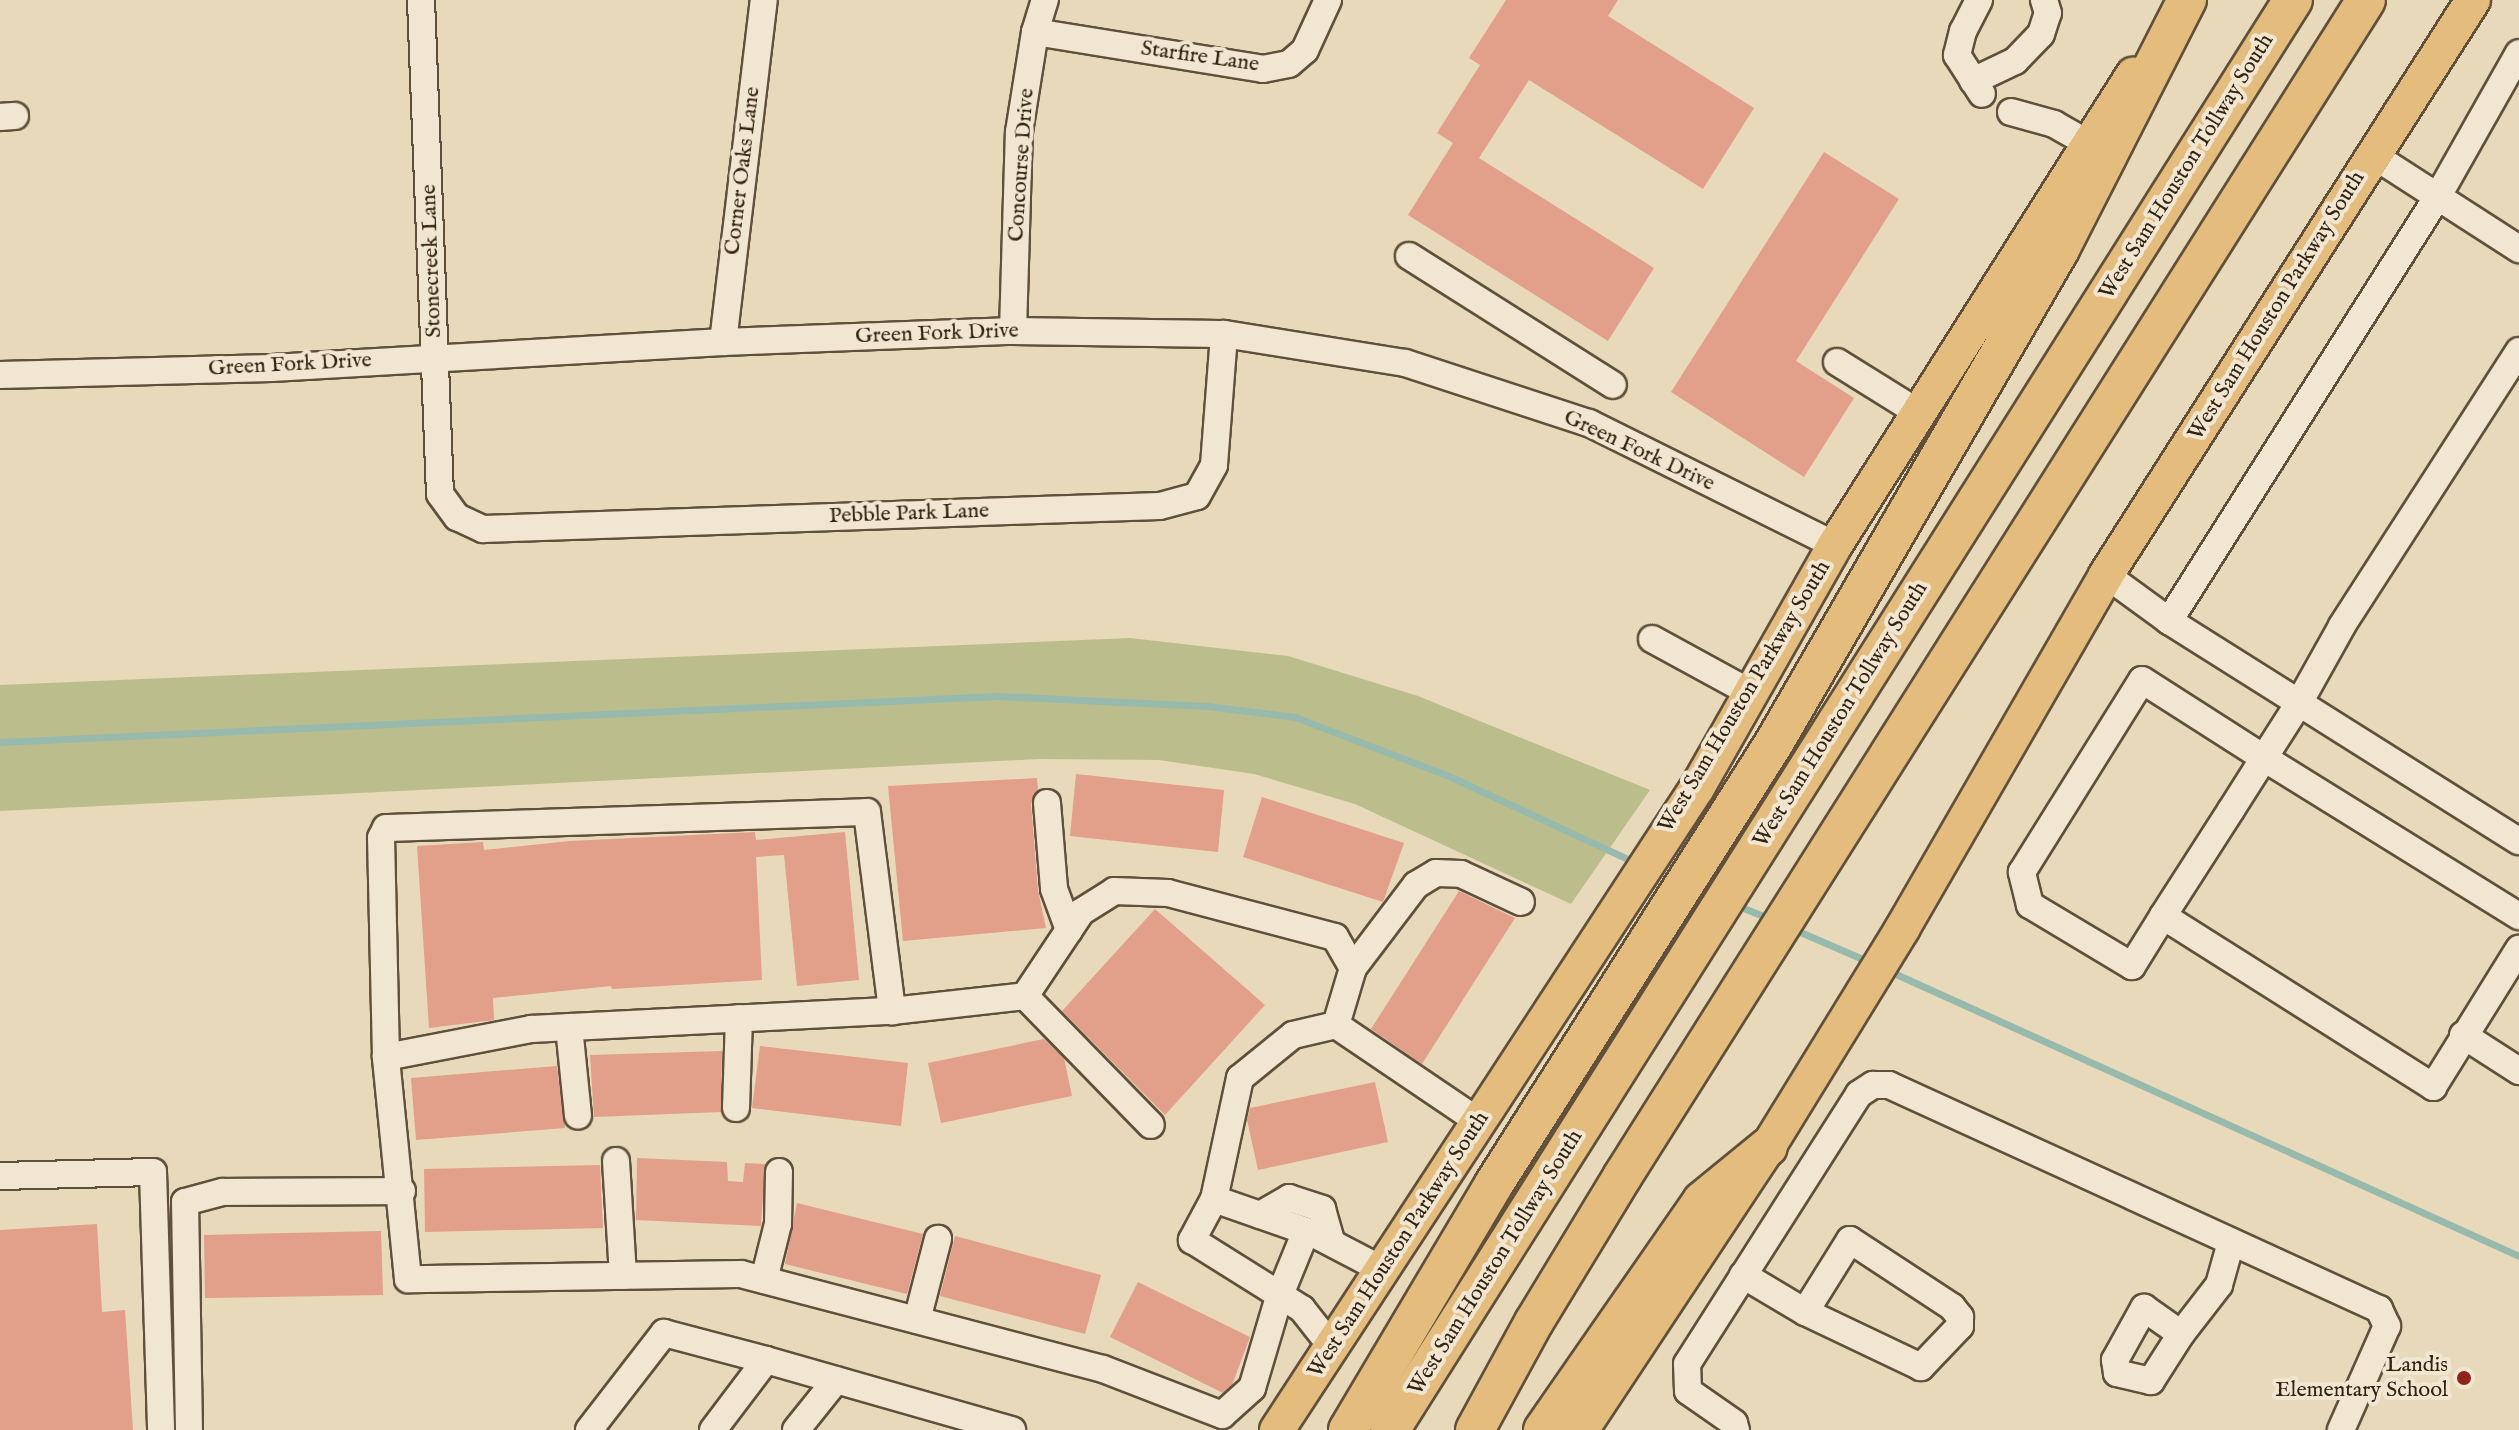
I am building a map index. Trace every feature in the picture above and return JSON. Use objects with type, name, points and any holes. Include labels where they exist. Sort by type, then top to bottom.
[{"type":"highway","points":[[1348,1430],[1494,1184],[1782,730],[2059,251],[2187,0]]},
{"type":"highway","name":"West Sam Houston Tollway South","points":[[1390,1430],[2293,0]]},
{"type":"highway","points":[[1475,1430],[1534,1322],[1825,854],[2366,0]]},
{"type":"highway","points":[[1543,1430],[1702,1201],[1768,1147]]},
{"type":"main road","name":"West Sam Houston Parkway South","points":[[1277,1430],[1697,788],[1835,545],[2180,0]]},
{"type":"main road","name":"West Sam Houston Parkway South","points":[[1581,1430],[1768,1147],[1902,929],[2106,575],[2473,0]]},
{"type":"street","name":"Stonecreek Lane","points":[[421,0],[440,494],[457,517]]},
{"type":"street","name":"Corner Oaks Lane","points":[[723,342],[764,0]]},
{"type":"street","name":"Concourse Drive","points":[[1013,331],[1019,132],[1035,32],[1045,0]]},
{"type":"street","name":"Starfire Lane","points":[[1035,32],[1263,69],[1289,64],[1305,50],[1328,0]]},
{"type":"street","points":[[1979,0],[1963,31],[1957,55],[1977,88],[2015,61],[2041,34],[2048,13],[2044,0]]},
{"type":"street","points":[[2169,621],[2438,196],[2519,53]]},
{"type":"street","points":[[2011,112],[2054,124],[2089,144]]},
{"type":"street","points":[[2373,155],[2519,249]]},
{"type":"street","points":[[1409,256],[1613,385]]},
{"type":"street","name":"Green Fork Drive","points":[[0,375],[272,368],[723,342],[1013,331],[1224,334],[1405,363],[1589,423],[1835,545]]},
{"type":"street","name":"Pebble Park Lane","points":[[457,517],[483,529],[1160,506],[1197,496],[1214,465],[1224,334]]},
{"type":"street","points":[[2519,351],[2342,626],[2299,703],[2264,758],[2163,916],[2132,966],[2030,905],[2022,872],[2142,680],[2264,758],[2519,916]]},
{"type":"street","points":[[1837,362],[1919,413]]},
{"type":"street","points":[[2106,575],[2169,621],[2519,841]]},
{"type":"street","points":[[1652,639],[1751,693]]},
{"type":"street","points":[[1047,803],[1054,889],[1069,930]]},
{"type":"street","points":[[892,1011],[867,812],[386,828],[381,838],[386,1057],[402,1191],[408,1279],[741,1274],[1103,1369],[1222,1415],[1252,1388],[1279,1297],[1306,1231]]},
{"type":"street","points":[[1336,1025],[1353,968],[1416,885],[1436,873],[1461,874],[1521,902]]},
{"type":"street","points":[[386,1057],[531,1029],[892,1011],[1025,996],[1081,912],[1114,891],[1168,893],[1335,937],[1353,968]]},
{"type":"street","points":[[2163,916],[2433,1087],[2519,949]]},
{"type":"street","points":[[1025,996],[1151,1125]]},
{"type":"street","points":[[736,1108],[739,1018]]},
{"type":"street","points":[[1332,1347],[1302,1309],[1192,1240],[1214,1199],[1240,1078],[1293,1035],[1336,1025],[1479,1122]]},
{"type":"street","points":[[569,1027],[578,1116]]},
{"type":"street","points":[[2463,1035],[2519,1071]]},
{"type":"street","points":[[1736,1430],[1734,1423],[1688,1391],[1685,1379],[1687,1364],[1859,1094],[1873,1085],[1889,1085],[2379,1309],[2386,1318],[2387,1326],[2341,1430]]},
{"type":"street","points":[[616,1161],[623,1276]]},
{"type":"street","points":[[0,1176],[153,1172],[161,1430]]},
{"type":"street","points":[[764,1280],[778,1224],[779,1172]]},
{"type":"street","points":[[189,1430],[185,1202],[223,1192],[402,1191]]},
{"type":"street","points":[[1260,1215],[1289,1198],[1322,1209],[1331,1241]]},
{"type":"street","points":[[1214,1199],[1331,1241],[1383,1270]]},
{"type":"street","points":[[917,1320],[938,1239]]},
{"type":"street","points":[[1743,1275],[1805,1312],[1921,1367],[1960,1326],[1960,1317],[1952,1307],[1850,1240],[1805,1312]]},
{"type":"street","points":[[2181,1334],[2219,1285],[2231,1242]]},
{"type":"street","points":[[589,1430],[664,1333],[836,1380],[930,1419],[1012,1430]]},
{"type":"street","points":[[713,1430],[766,1360]]},
{"type":"street","points":[[796,1430],[836,1380]]},
{"type":"green space","points":[[1130,638],[1288,656],[1418,696],[1650,790],[1571,904],[1355,804],[1254,774],[1159,760],[1040,759],[0,811],[0,685]]},
{"type":"building","points":[[1506,0],[1618,0],[1608,16],[1754,108],[1703,189],[1529,80],[1479,158],[1654,268],[1608,341],[1408,215],[1453,143],[1437,133],[1480,65],[1469,58]]},
{"type":"building","points":[[1824,152],[1899,199],[1796,361],[1854,398],[1804,477],[1671,392]]},
{"type":"building","points":[[1076,774],[1224,790],[1218,852],[1070,836]]},
{"type":"building","points":[[1037,778],[1038,790],[1031,804],[1038,890],[1046,928],[903,941],[888,786]]},
{"type":"building","points":[[1262,797],[1404,843],[1383,902],[1243,857]]},
{"type":"building","points":[[755,832],[756,840],[845,832],[859,980],[797,986],[784,855],[756,857],[762,980],[612,989],[611,986],[493,998],[494,1020],[429,1028],[417,846],[483,842],[484,850],[570,841]]},
{"type":"building","points":[[1459,891],[1515,918],[1422,1064],[1371,1029]]},
{"type":"building","points":[[1155,909],[1265,1005],[1165,1115],[1062,1011]]},
{"type":"building","points":[[1044,1039],[1064,1058],[1072,1096],[941,1123],[928,1063]]},
{"type":"building","points":[[760,1046],[908,1063],[901,1126],[752,1108]]},
{"type":"building","points":[[722,1051],[721,1112],[594,1117],[590,1055]]},
{"type":"building","points":[[557,1066],[565,1128],[416,1140],[411,1078]]},
{"type":"building","points":[[1375,1082],[1388,1142],[1258,1170],[1247,1120],[1250,1108]]},
{"type":"building","points":[[637,1158],[727,1162],[728,1181],[743,1182],[745,1163],[765,1164],[761,1226],[636,1220]]},
{"type":"building","points":[[600,1165],[603,1228],[425,1232],[424,1169]]},
{"type":"building","points":[[797,1203],[923,1234],[907,1294],[785,1264]]},
{"type":"building","points":[[97,1224],[102,1312],[125,1310],[133,1430],[0,1430],[0,1230]]},
{"type":"building","points":[[381,1231],[383,1295],[205,1298],[204,1235]]},
{"type":"building","points":[[955,1236],[1101,1275],[1085,1334],[940,1296]]},
{"type":"building","points":[[1138,1282],[1250,1337],[1232,1385],[1223,1393],[1110,1337]]},
{"type":"waterway","points":[[0,742],[997,696],[1207,706],[1295,717],[1451,777],[1636,863]]},
{"type":"waterway","points":[[1736,905],[1773,920]]},
{"type":"waterway","points":[[1791,928],[1872,963]]},
{"type":"waterway","points":[[1887,970],[2519,1256]]},
{"type":"place","name":"Landis Elementary School","points":[[2464,1378]]}]
